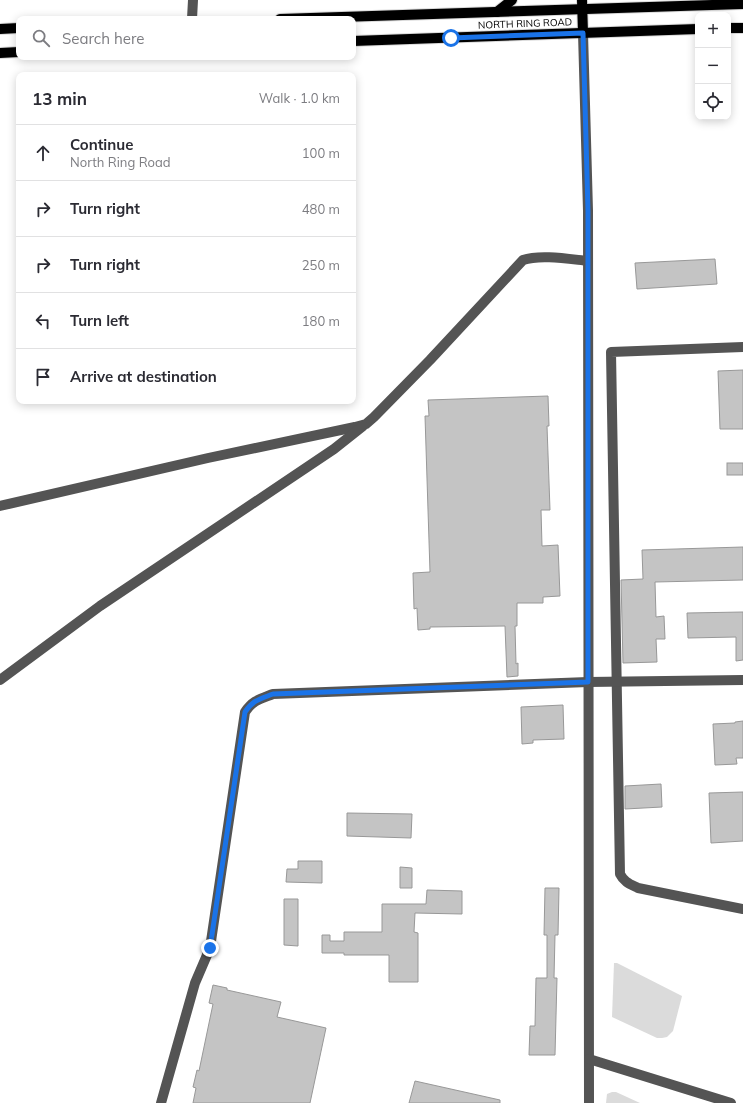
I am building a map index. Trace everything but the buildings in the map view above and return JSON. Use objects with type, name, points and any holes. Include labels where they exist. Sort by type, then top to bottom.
[{"type":"main road","points":[[497,12],[512,0]]},
{"type":"main road","points":[[582,4],[583,33]]},
{"type":"main road","name":"NORTH RING ROAD","points":[[356,17],[497,12],[582,4],[743,4]]},
{"type":"main road","points":[[0,29],[16,28]]},
{"type":"main road","points":[[731,28],[743,28]]},
{"type":"main road","name":"NORTH RING ROAD","points":[[356,41],[695,29]]},
{"type":"main road","points":[[0,53],[16,52]]},
{"type":"street","points":[[192,16],[193,0]]},
{"type":"street","points":[[583,33],[588,261],[590,1103]]},
{"type":"street","points":[[0,680],[100,606],[334,449],[366,424],[430,360],[523,260],[543,257],[588,261]]},
{"type":"street","points":[[743,347],[611,352],[620,869],[622,878],[626,882],[638,888],[743,909]]},
{"type":"street","points":[[0,506],[208,458],[366,424]]},
{"type":"street","points":[[161,1103],[195,983],[210,948],[245,712],[250,705],[258,699],[273,694],[588,682],[743,680]]},
{"type":"street","points":[[589,1058],[731,1103]]},
{"type":"shaded area","points":[[614,963],[617,963],[682,996],[673,1031],[667,1037],[657,1038],[612,1017]]},
{"type":"shaded area","points":[[616,1092],[640,1103],[606,1103],[607,1094]]},
{"type":"route","points":[[210,948],[245,712],[250,705],[258,699],[273,694],[588,682],[588,211],[583,33],[451,38]]}]
